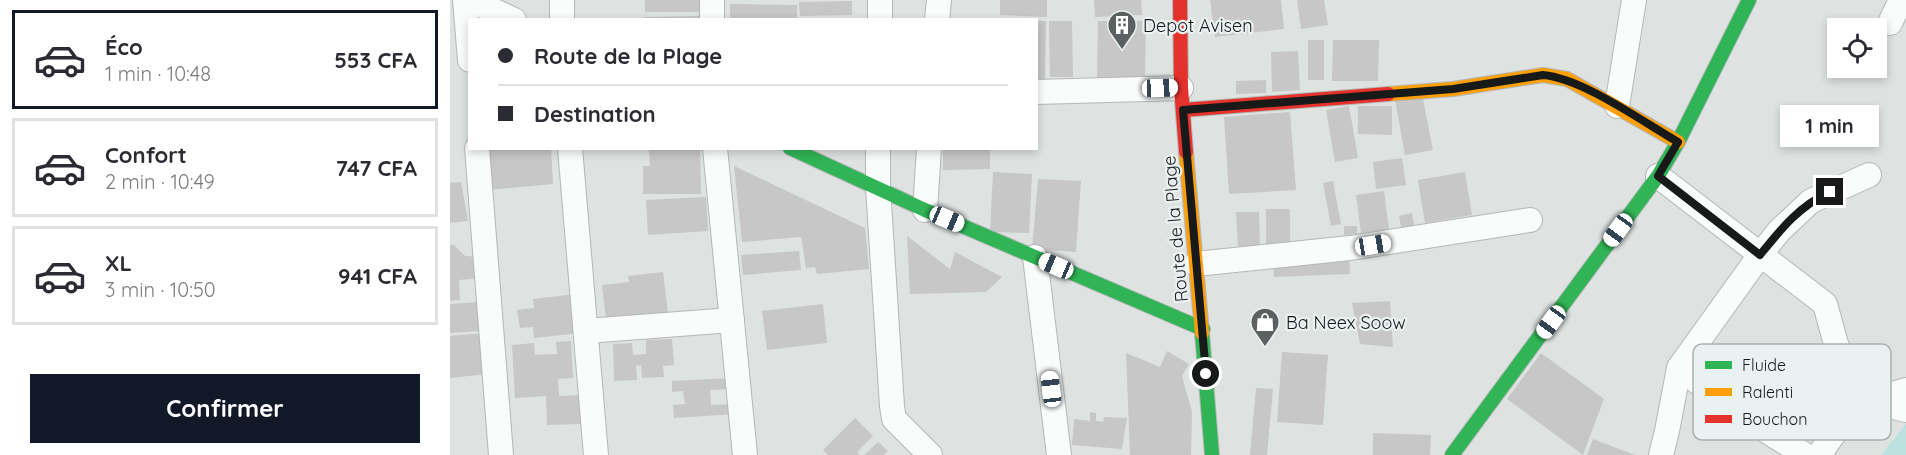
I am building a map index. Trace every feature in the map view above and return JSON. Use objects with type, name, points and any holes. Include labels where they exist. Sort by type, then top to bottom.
[{"type":"street","points":[[465,0],[468,36]]},
{"type":"street","points":[[471,0],[509,18]]},
{"type":"street","points":[[562,0],[562,18]]},
{"type":"street","points":[[712,0],[712,18]]},
{"type":"street","points":[[880,0],[880,18]]},
{"type":"street","points":[[937,18],[939,0]]},
{"type":"street","name":"Route de la Plage","points":[[1180,0],[1182,99],[1212,455]]},
{"type":"street","points":[[1617,106],[1634,0]]},
{"type":"street","points":[[1452,455],[1658,176],[1678,142],[1749,0]]},
{"type":"street","points":[[1890,23],[1901,0]]},
{"type":"street","points":[[1038,92],[1182,99],[1453,89],[1543,75],[1567,79],[1678,142]]},
{"type":"street","points":[[477,150],[501,455]]},
{"type":"street","points":[[570,150],[596,455]]},
{"type":"street","points":[[715,150],[745,455]]},
{"type":"street","points":[[795,150],[926,210],[1203,329]]},
{"type":"street","points":[[878,150],[878,187],[894,419],[930,455]]},
{"type":"street","points":[[926,210],[929,150]]},
{"type":"street","points":[[1696,344],[1779,231],[1811,201],[1869,175]]},
{"type":"street","points":[[1658,176],[1825,304],[1836,344]]},
{"type":"street","points":[[1196,264],[1350,248],[1530,220]]},
{"type":"street","points":[[1035,257],[1059,455]]},
{"type":"street","points":[[586,331],[732,320]]},
{"type":"street","points":[[1661,455],[1679,368],[1693,348]]},
{"type":"street","points":[[1679,368],[1693,379]]},
{"type":"street","points":[[1891,394],[1906,390]]},
{"type":"street","points":[[1891,406],[1906,410]]},
{"type":"street","points":[[1781,440],[1805,455]]},
{"type":"street","points":[[1819,455],[1829,440]]},
{"type":"shaded area","points":[[1906,424],[1906,455],[1881,455]]},
{"type":"building","points":[[645,0],[702,0],[702,12],[645,12]]},
{"type":"building","points":[[1000,0],[1047,0],[1047,17],[1000,15]]},
{"type":"building","points":[[1094,0],[1141,0],[1142,15],[1095,17]]},
{"type":"building","points":[[1210,0],[1281,0],[1284,29],[1215,37]]},
{"type":"building","points":[[1297,0],[1324,0],[1328,25],[1301,29]]},
{"type":"building","points":[[852,1],[852,15],[800,16],[799,2]]},
{"type":"building","points":[[730,4],[797,5],[797,18],[730,18]]},
{"type":"building","points":[[702,16],[702,18],[643,18]]},
{"type":"building","points":[[1038,21],[1046,21],[1045,80],[1038,80]]},
{"type":"building","points":[[1049,21],[1072,21],[1073,77],[1050,77]]},
{"type":"building","name":"Depot Avisen","points":[[1098,21],[1146,21],[1145,79],[1097,78]]},
{"type":"building","points":[[1308,40],[1324,40],[1324,80],[1308,80]]},
{"type":"building","points":[[1333,40],[1379,40],[1378,81],[1332,81]]},
{"type":"building","points":[[1298,51],[1300,90],[1272,92],[1271,52]]},
{"type":"building","points":[[1266,80],[1266,93],[1236,94],[1236,81]]},
{"type":"building","points":[[1422,94],[1433,150],[1405,155],[1395,99]]},
{"type":"building","points":[[1349,106],[1358,158],[1335,162],[1326,110]]},
{"type":"building","points":[[1358,106],[1392,106],[1392,135],[1358,134]]},
{"type":"building","points":[[1290,112],[1296,190],[1229,194],[1224,117]]},
{"type":"building","points":[[484,150],[551,150],[553,184],[488,190]]},
{"type":"building","points":[[647,150],[700,150],[701,194],[643,194],[643,166],[650,166]]},
{"type":"building","points":[[943,150],[990,150],[990,169],[943,170]]},
{"type":"building","points":[[1402,158],[1406,185],[1376,189],[1373,162]]},
{"type":"building","points":[[734,166],[865,228],[869,269],[817,274],[815,267],[806,268],[801,237],[742,242]]},
{"type":"building","points":[[993,172],[1032,174],[1029,233],[990,232]]},
{"type":"building","points":[[1465,172],[1472,215],[1425,223],[1418,180]]},
{"type":"building","points":[[1038,179],[1081,181],[1076,252],[1032,249]]},
{"type":"building","points":[[1333,181],[1341,224],[1331,226],[1323,183]]},
{"type":"building","points":[[461,182],[468,221],[450,223],[450,183]]},
{"type":"building","points":[[1384,191],[1389,229],[1361,233],[1356,195]]},
{"type":"building","points":[[706,197],[708,231],[648,235],[646,200]]},
{"type":"building","points":[[1266,209],[1290,209],[1290,244],[1266,245]]},
{"type":"building","points":[[1236,212],[1259,212],[1260,248],[1238,248]]},
{"type":"building","points":[[1412,213],[1415,230],[1402,232],[1399,216]]},
{"type":"building","points":[[1344,226],[1357,226],[1357,234],[1344,235]]},
{"type":"building","points":[[907,236],[950,269],[955,252],[1002,277],[986,292],[910,294]]},
{"type":"building","points":[[450,245],[454,245],[465,256],[482,257],[482,278],[459,280],[460,300],[450,301]]},
{"type":"building","points":[[799,251],[801,270],[743,275],[741,255]]},
{"type":"building","points":[[1349,256],[1350,274],[1274,277],[1273,260]]},
{"type":"building","points":[[663,272],[668,313],[606,319],[602,285],[629,282],[628,276]]},
{"type":"building","points":[[576,294],[581,333],[534,338],[533,327],[520,328],[517,310],[534,308],[533,299]]},
{"type":"building","points":[[1390,301],[1393,347],[1360,344],[1352,303]]},
{"type":"building","points":[[479,302],[481,331],[450,333],[450,304]]},
{"type":"building","points":[[823,304],[827,343],[767,350],[762,311]]},
{"type":"building","points":[[483,333],[487,374],[450,378],[450,336]]},
{"type":"building","points":[[672,339],[674,365],[663,366],[664,377],[642,378],[641,365],[636,366],[637,380],[614,381],[613,344],[632,343],[633,355],[646,354],[646,340]]},
{"type":"building","points":[[571,341],[573,378],[558,379],[559,396],[580,395],[581,424],[547,425],[546,396],[515,398],[512,345],[534,343],[535,355],[557,354],[556,342]]},
{"type":"building","points":[[1167,351],[1189,364],[1182,376],[1192,412],[1191,455],[1130,455],[1126,353],[1160,367]]},
{"type":"building","points":[[1282,352],[1328,355],[1323,425],[1277,422]]},
{"type":"building","points":[[1541,353],[1604,399],[1583,455],[1507,399]]},
{"type":"building","points":[[732,378],[733,389],[710,390],[711,405],[734,404],[735,414],[674,418],[673,405],[685,404],[683,391],[672,392],[672,381]]},
{"type":"building","points":[[1256,388],[1273,389],[1267,455],[1250,455]]},
{"type":"building","points":[[1090,412],[1096,413],[1096,421],[1103,422],[1104,417],[1127,418],[1122,449],[1072,445],[1074,419],[1090,421]]},
{"type":"building","points":[[855,418],[873,436],[857,452],[860,455],[828,455],[823,450]]},
{"type":"building","points":[[1373,433],[1431,435],[1430,455],[1373,455]]},
{"type":"building","points":[[1593,439],[1635,455],[1587,455]]},
{"type":"building","points":[[878,442],[888,451],[884,455],[864,455]]},
{"type":"traffic: fast","points":[[1452,455],[1658,176],[1678,142],[1749,0]]},
{"type":"traffic: fast","points":[[794,150],[925,210],[1203,329]]},
{"type":"traffic: fast","points":[[1202,333],[1212,455]]},
{"type":"traffic: slow","points":[[1388,94],[1453,89],[1543,75],[1567,79],[1678,142]]},
{"type":"traffic: slow","points":[[1186,152],[1202,333]]},
{"type":"traffic: jam","points":[[1180,0],[1181,88],[1186,152]]},
{"type":"traffic: jam","points":[[1183,110],[1388,94]]},
{"type":"place","name":"Depot Avisen","points":[[1122,50]]},
{"type":"place","name":"Ba Neex Soow","points":[[1265,348]]},
{"type":"route","points":[[1206,374],[1183,110],[1453,89],[1551,75],[1567,79],[1678,142],[1658,176],[1760,255],[1779,231],[1811,201],[1830,192]]}]
